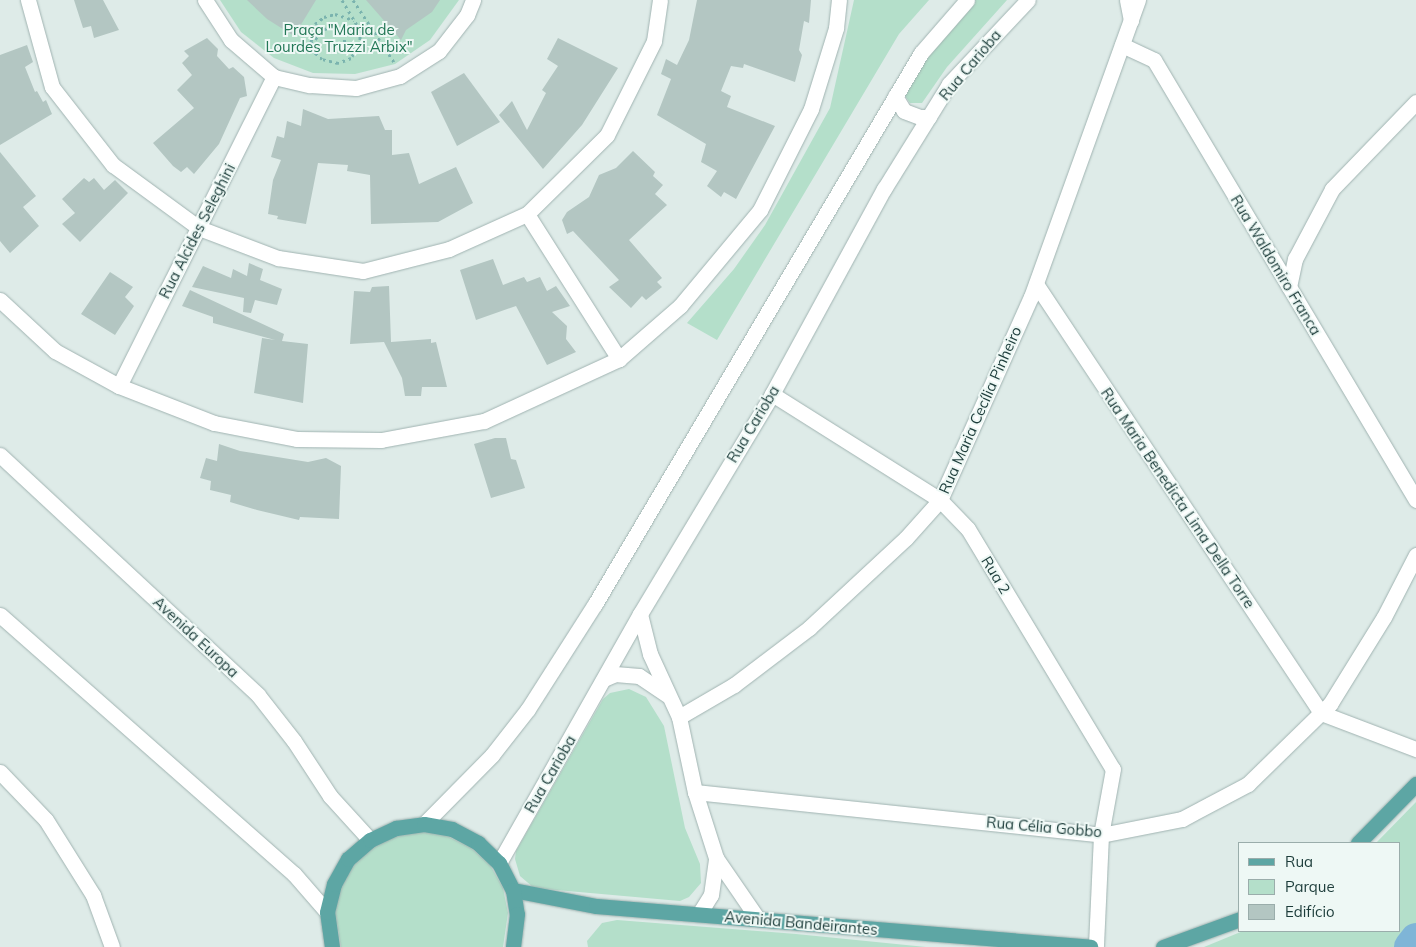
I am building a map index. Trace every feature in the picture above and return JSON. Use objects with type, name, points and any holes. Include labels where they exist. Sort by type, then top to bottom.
[{"type":"main road","points":[[1359,842],[1416,784]]},
{"type":"main road","points":[[330,946],[327,912],[334,884],[348,859],[370,840],[396,828],[424,824],[452,829],[478,843],[499,863],[513,890],[517,914],[513,947]]},
{"type":"main road","name":"Avenida Bandeirantes","points":[[513,890],[596,906],[1090,947]]},
{"type":"main road","points":[[1164,947],[1238,920]]},
{"type":"street","points":[[28,0],[52,87],[113,165],[199,228],[278,258],[363,270],[449,249],[527,214],[607,135],[654,42],[660,0]]},
{"type":"street","points":[[205,0],[231,40],[274,76],[310,86],[356,88],[400,76],[439,51],[467,16],[473,0]]},
{"type":"street","points":[[0,300],[56,351],[120,386],[224,425],[297,439],[381,440],[484,421],[619,359],[680,306],[760,210],[811,109],[836,28],[839,0]]},
{"type":"street","points":[[424,824],[492,756],[528,710],[595,604],[921,53],[968,0]]},
{"type":"street","name":"Rua Carioba","points":[[499,863],[640,614],[772,394],[884,189],[949,84],[1028,0]]},
{"type":"street","points":[[1127,0],[1130,21]]},
{"type":"street","name":"Rua Maria Cecília Pinheiro","points":[[679,717],[734,685],[809,628],[906,538],[940,500],[1036,284],[1138,0]]},
{"type":"street","name":"Rua Waldomiro Franca","points":[[1122,45],[1154,60],[1416,500]]},
{"type":"street","name":"Rua Alcides Seleghini","points":[[120,386],[274,76]]},
{"type":"street","points":[[895,96],[898,104],[912,115],[929,117]]},
{"type":"street","points":[[1289,287],[1295,259],[1332,188],[1416,102]]},
{"type":"street","points":[[527,214],[619,359]]},
{"type":"street","name":"Rua Maria Benedicta Lima Della Torre","points":[[1036,284],[1321,713]]},
{"type":"street","name":"Rua 2","points":[[772,394],[940,500],[968,529],[1113,769],[1101,834],[1096,947]]},
{"type":"street","name":"Avenida Europa","points":[[0,454],[258,695],[294,741],[330,796],[370,840]]},
{"type":"street","name":"Rua Célia Gobbo","points":[[695,792],[1101,834],[1182,819],[1248,784],[1330,704],[1384,617],[1416,555]]},
{"type":"street","points":[[640,614],[641,626],[667,695],[679,717],[695,792],[716,858],[758,919]]},
{"type":"street","points":[[0,615],[294,874],[327,912]]},
{"type":"street","points":[[604,679],[615,674],[639,676],[667,695]]},
{"type":"street","points":[[1321,713],[1416,749]]},
{"type":"street","points":[[0,772],[46,820],[93,895],[112,947]]},
{"type":"street","points":[[699,914],[711,895],[716,858]]},
{"type":"path","points":[[342,0],[355,20],[360,30],[360,43],[351,58],[338,63],[322,59],[311,44],[315,24],[324,17],[335,14],[355,20]]},
{"type":"path","points":[[353,0],[395,64]]},
{"type":"path","points":[[311,44],[324,29],[334,27],[344,33],[345,47],[351,48],[360,43]]},
{"type":"green space","name":"Praça \"Maria de Lourdes Truzzi Arbix\"","points":[[220,0],[459,0],[430,40],[395,64],[355,74],[313,73],[274,58],[241,32]]},
{"type":"green space","points":[[854,0],[929,0],[899,34],[717,340],[687,323],[734,269],[765,225],[830,108]]},
{"type":"green space","points":[[974,0],[1007,0],[947,67],[922,103],[910,103],[903,93],[925,55]]},
{"type":"green space","points":[[629,689],[646,697],[664,726],[685,828],[700,864],[701,883],[689,897],[680,901],[534,888],[520,876],[515,859],[516,851],[603,699],[610,693]]},
{"type":"green space","points":[[1416,802],[1416,947],[1204,947],[1241,932],[1401,932],[1401,842],[1377,842]]},
{"type":"green space","points":[[422,832],[447,836],[471,848],[490,865],[503,888],[508,913],[503,947],[341,947],[335,912],[341,887],[354,865],[373,847],[396,836]]},
{"type":"green space","points":[[617,920],[796,934],[926,947],[588,947],[587,941],[602,923]]},
{"type":"building","points":[[74,0],[103,0],[119,30],[94,38],[91,26],[83,28]]},
{"type":"building","points":[[247,0],[316,0],[294,36],[267,19]]},
{"type":"building","points":[[366,0],[440,0],[432,12],[406,30],[401,40]]},
{"type":"building","points":[[697,0],[811,0],[809,23],[804,21],[799,50],[802,55],[795,82],[744,64],[743,68],[731,66],[721,91],[731,96],[727,107],[775,126],[736,199],[724,192],[721,197],[707,186],[717,171],[701,162],[706,144],[657,115],[671,79],[661,74],[666,59],[677,65],[689,40]]},
{"type":"building","points":[[207,38],[218,49],[217,56],[229,69],[233,67],[244,77],[247,96],[240,98],[219,144],[194,174],[187,167],[181,172],[173,166],[153,143],[194,108],[177,90],[192,75],[182,63],[189,56],[184,51]]},
{"type":"building","points":[[558,38],[618,68],[582,125],[543,169],[499,115],[512,101],[527,130],[546,93],[542,90],[558,66],[547,59]]},
{"type":"building","points":[[27,45],[33,62],[25,67],[35,92],[37,91],[43,102],[46,100],[52,114],[0,145],[0,55]]},
{"type":"building","points":[[464,73],[500,122],[457,146],[431,92]]},
{"type":"building","points":[[303,109],[328,119],[379,116],[385,130],[392,130],[392,155],[409,153],[419,184],[456,167],[473,203],[438,222],[371,224],[370,175],[347,171],[348,165],[318,163],[306,224],[277,219],[278,216],[268,214],[273,180],[281,160],[271,157],[277,136],[284,138],[287,121],[301,126]]},
{"type":"building","points":[[633,151],[655,172],[653,176],[663,185],[655,194],[667,205],[629,240],[662,278],[657,282],[662,287],[646,300],[642,296],[631,308],[609,287],[619,280],[573,231],[567,234],[562,220],[567,212],[589,197],[599,175],[616,168]]},
{"type":"building","points":[[0,152],[36,196],[23,207],[39,226],[10,253],[0,241]]},
{"type":"building","points":[[84,178],[89,182],[94,178],[104,190],[115,180],[128,193],[80,242],[62,224],[75,213],[62,199]]},
{"type":"building","points":[[493,259],[503,285],[524,277],[527,282],[540,277],[547,291],[556,286],[570,306],[552,312],[567,326],[566,339],[576,352],[547,365],[516,306],[476,320],[460,270]]},
{"type":"building","points":[[249,263],[263,269],[260,280],[282,289],[277,305],[255,300],[251,313],[243,312],[244,298],[192,287],[203,266],[231,278],[233,269],[247,276]]},
{"type":"building","points":[[110,272],[133,287],[125,297],[134,306],[115,335],[81,314]]},
{"type":"building","points":[[389,286],[391,342],[431,339],[431,343],[436,342],[447,387],[422,387],[421,396],[405,396],[402,378],[384,342],[350,344],[354,291],[370,292],[372,287]]},
{"type":"building","points":[[190,290],[284,334],[282,341],[308,344],[303,403],[254,393],[262,338],[275,340],[213,323],[213,317],[182,306]]},
{"type":"building","points":[[495,438],[506,438],[511,459],[516,460],[525,488],[491,498],[474,444]]},
{"type":"building","points":[[219,444],[240,451],[308,462],[326,458],[341,466],[339,519],[300,517],[299,520],[230,502],[231,495],[210,490],[211,481],[200,478],[206,458],[217,461]]},
{"type":"waterway","points":[[1410,947],[1416,939]]}]
